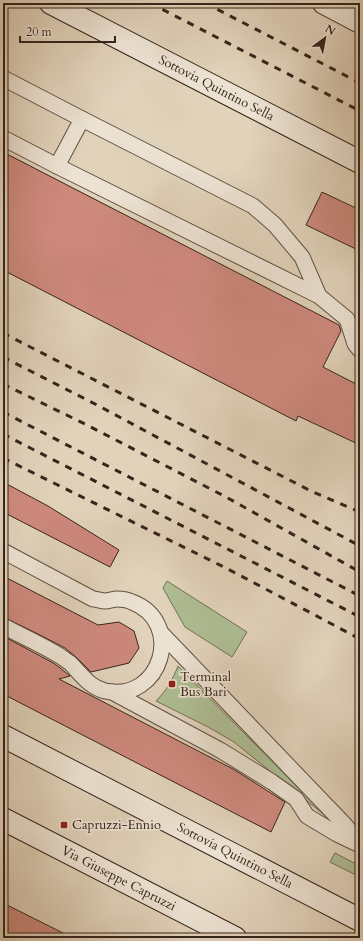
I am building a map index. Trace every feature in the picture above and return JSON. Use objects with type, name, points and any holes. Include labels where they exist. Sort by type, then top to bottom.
[{"type":"street","name":"Sottovia Quintino Sella","points":[[51,3],[360,162]]},
{"type":"street","points":[[324,3],[360,22]]},
{"type":"street","name":"Sottovia Quintino Sella","points":[[3,736],[360,920]]},
{"type":"street","name":"Via Giuseppe Capruzzi","points":[[3,818],[235,938]]},
{"type":"lane","points":[[3,78],[82,120],[253,206],[275,225],[302,258],[319,296]]},
{"type":"lane","points":[[57,166],[82,120]]},
{"type":"lane","points":[[3,138],[319,296],[347,319],[355,344],[360,350]]},
{"type":"lane","points":[[3,551],[93,599],[105,601],[117,599],[132,602],[145,609],[155,620],[161,633],[339,819],[360,844]]},
{"type":"lane","points":[[3,626],[70,663],[90,684],[112,692],[135,689],[148,680],[158,666],[162,648],[161,633]]},
{"type":"lane","points":[[112,692],[220,750],[272,782],[296,799],[307,816],[337,834],[360,844]]},
{"type":"green space","points":[[167,581],[247,632],[232,657],[185,627],[163,588]]},
{"type":"green space","points":[[178,666],[327,817],[234,742],[156,701],[169,684]]},
{"type":"green space","points":[[335,853],[360,866],[360,877],[330,862]]},
{"type":"building","points":[[3,152],[339,325],[341,331],[323,367],[360,386],[360,445],[298,416],[296,421],[3,270]]},
{"type":"building","points":[[322,192],[360,210],[360,251],[306,225]]},
{"type":"building","points":[[3,482],[48,506],[119,550],[110,567],[3,512]]},
{"type":"building","points":[[3,576],[98,625],[119,622],[134,631],[139,648],[129,663],[91,672],[65,648],[3,617]]},
{"type":"building","points":[[3,636],[55,664],[70,676],[59,679],[233,769],[285,802],[271,832],[3,694]]},
{"type":"building","points":[[3,903],[73,938],[3,938]]},
{"type":"railway","points":[[150,3],[360,111]]},
{"type":"railway","points":[[205,3],[360,83]]},
{"type":"railway","points":[[3,333],[311,491],[360,512]]},
{"type":"railway","points":[[3,357],[97,405],[360,546]]},
{"type":"railway","points":[[3,384],[85,424],[226,497],[360,572]]},
{"type":"railway","points":[[3,412],[360,596]]},
{"type":"railway","points":[[3,434],[360,617]]},
{"type":"railway","points":[[3,458],[226,568],[360,639]]},
{"type":"place","name":"Terminal Bus Bari","points":[[172,684]]},
{"type":"place","name":"Capruzzi-Ennio","points":[[64,825]]}]
